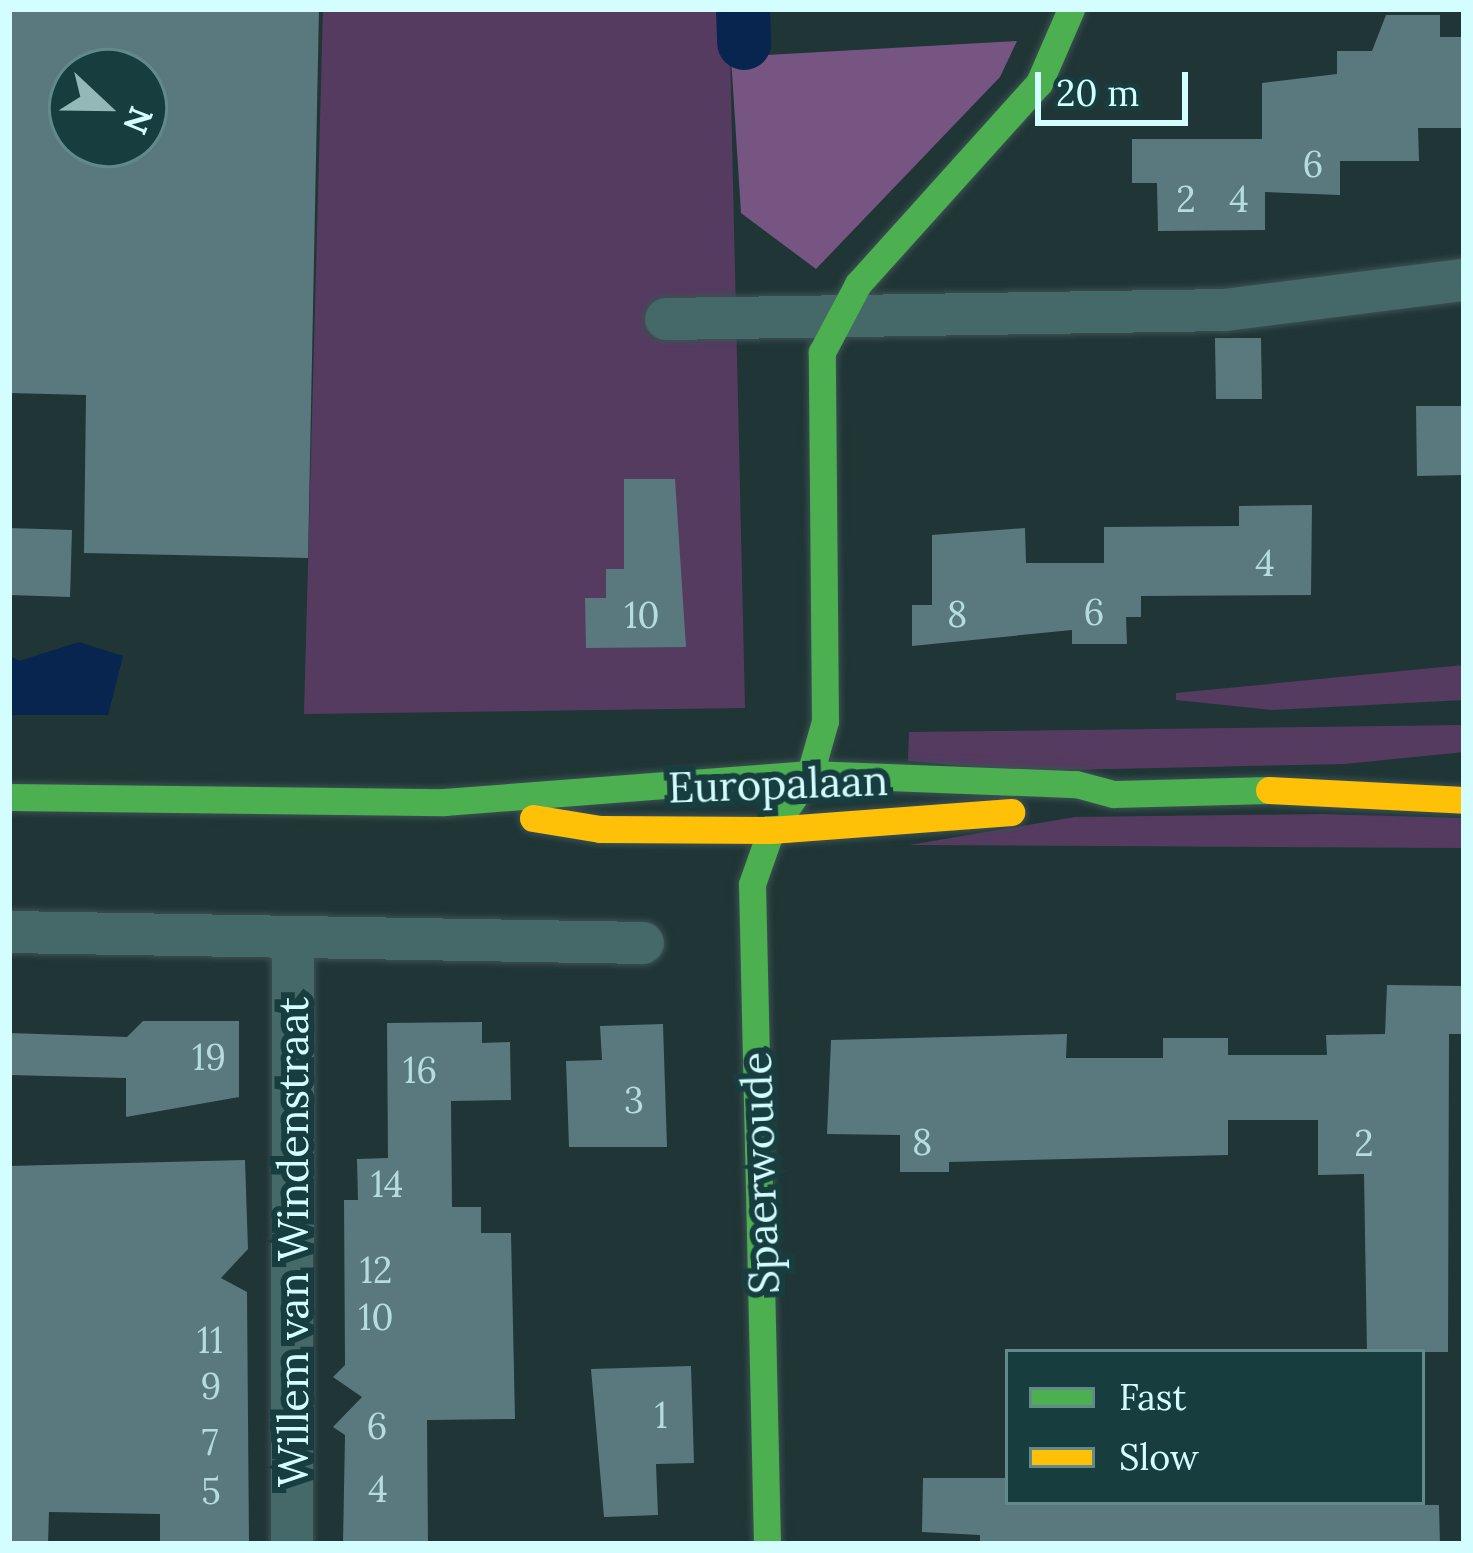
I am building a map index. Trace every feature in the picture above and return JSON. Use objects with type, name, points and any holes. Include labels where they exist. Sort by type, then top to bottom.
[{"type":"main road","points":[[810,774],[825,722],[819,389],[832,323],[1039,83],[1071,9]]},
{"type":"main road","name":"Europalaan","points":[[1361,788],[1464,770]]},
{"type":"main road","name":"Europalaan","points":[[9,797],[444,802],[810,774],[1076,784],[1114,794]]},
{"type":"main road","name":"Spaerwoude","points":[[767,1544],[752,884],[779,820],[810,774]]},
{"type":"main road","name":"Europalaan","points":[[444,802],[600,829],[779,820],[955,819],[1114,794],[1361,788],[1464,800]]},
{"type":"street","points":[[665,319],[832,323],[1225,310],[1464,280]]},
{"type":"street","points":[[9,932],[293,941],[643,943]]},
{"type":"street","name":"Willem van Windenstraat","points":[[292,1544],[293,941]]},
{"type":"shaded area","points":[[323,9],[729,9],[745,708],[304,714]]},
{"type":"shaded area","points":[[1017,41],[1000,77],[816,269],[741,213],[731,57]]},
{"type":"shaded area","points":[[1464,665],[1464,700],[1273,710],[1176,700],[1176,693]]},
{"type":"shaded area","points":[[1464,725],[1464,752],[1344,764],[1019,771],[908,761],[909,732]]},
{"type":"shaded area","points":[[1322,814],[1464,818],[1464,848],[909,845],[1075,817]]},
{"type":"water","points":[[79,642],[123,656],[108,715],[9,715],[9,655],[19,661]]},
{"type":"building","points":[[9,9],[319,9],[308,558],[84,553],[86,395],[9,393]]},
{"type":"building","points":[[1386,15],[1440,15],[1440,37],[1464,37],[1464,128],[1418,128],[1419,161],[1340,161],[1340,195],[1265,192],[1265,230],[1158,231],[1157,183],[1132,183],[1132,139],[1262,139],[1262,83],[1337,74],[1337,51],[1372,51]]},
{"type":"building","points":[[1215,338],[1261,338],[1262,399],[1216,399]]},
{"type":"building","points":[[1416,406],[1464,406],[1464,475],[1417,476]]},
{"type":"building","points":[[624,479],[675,479],[686,647],[586,648],[585,598],[606,598],[606,569],[624,569]]},
{"type":"building","points":[[1312,505],[1311,595],[1141,596],[1141,617],[1126,617],[1127,644],[1072,644],[1072,630],[912,646],[912,605],[932,605],[932,535],[1025,528],[1026,563],[1104,563],[1104,527],[1239,526],[1239,506]]},
{"type":"building","points":[[9,528],[72,530],[70,597],[9,595]]},
{"type":"building","points":[[1387,985],[1464,986],[1464,1034],[1449,1034],[1448,1352],[1367,1349],[1364,1174],[1318,1175],[1318,1120],[1228,1120],[1228,1155],[949,1162],[949,1172],[900,1172],[900,1135],[827,1134],[831,1040],[1067,1034],[1066,1058],[1163,1058],[1163,1038],[1228,1038],[1228,1055],[1327,1055],[1326,1035],[1385,1034]]},
{"type":"building","points":[[143,1021],[239,1021],[239,1097],[126,1117],[126,1078],[9,1075],[9,1033],[127,1037]]},
{"type":"building","points":[[482,1022],[482,1043],[510,1042],[511,1100],[451,1101],[452,1207],[481,1207],[481,1233],[511,1233],[515,1419],[427,1420],[428,1544],[343,1544],[345,1435],[333,1427],[362,1397],[333,1377],[345,1365],[344,1200],[358,1200],[357,1159],[388,1158],[387,1023]]},
{"type":"building","points":[[663,1024],[667,1147],[569,1147],[566,1061],[602,1060],[600,1026]]},
{"type":"building","points":[[245,1160],[248,1249],[221,1278],[247,1292],[249,1544],[160,1544],[160,1514],[49,1512],[48,1544],[9,1544],[9,1166]]},
{"type":"building","points":[[691,1366],[694,1463],[656,1464],[658,1515],[604,1517],[591,1369]]},
{"type":"building","points":[[923,1478],[1005,1478],[1005,1505],[1439,1505],[1440,1544],[980,1544],[980,1535],[922,1532]]},
{"type":"waterway","points":[[743,9],[744,43]]},
{"type":"traffic: fast","points":[[767,1544],[752,884],[771,830],[810,774],[825,721],[822,352],[858,284],[1039,83],[1071,9]]},
{"type":"traffic: fast","points":[[9,797],[444,802],[810,774],[1076,784],[1114,794],[1269,790]]},
{"type":"traffic: slow","points":[[1269,790],[1464,800]]},
{"type":"traffic: slow","points":[[533,818],[600,829],[771,830],[1011,812]]}]
